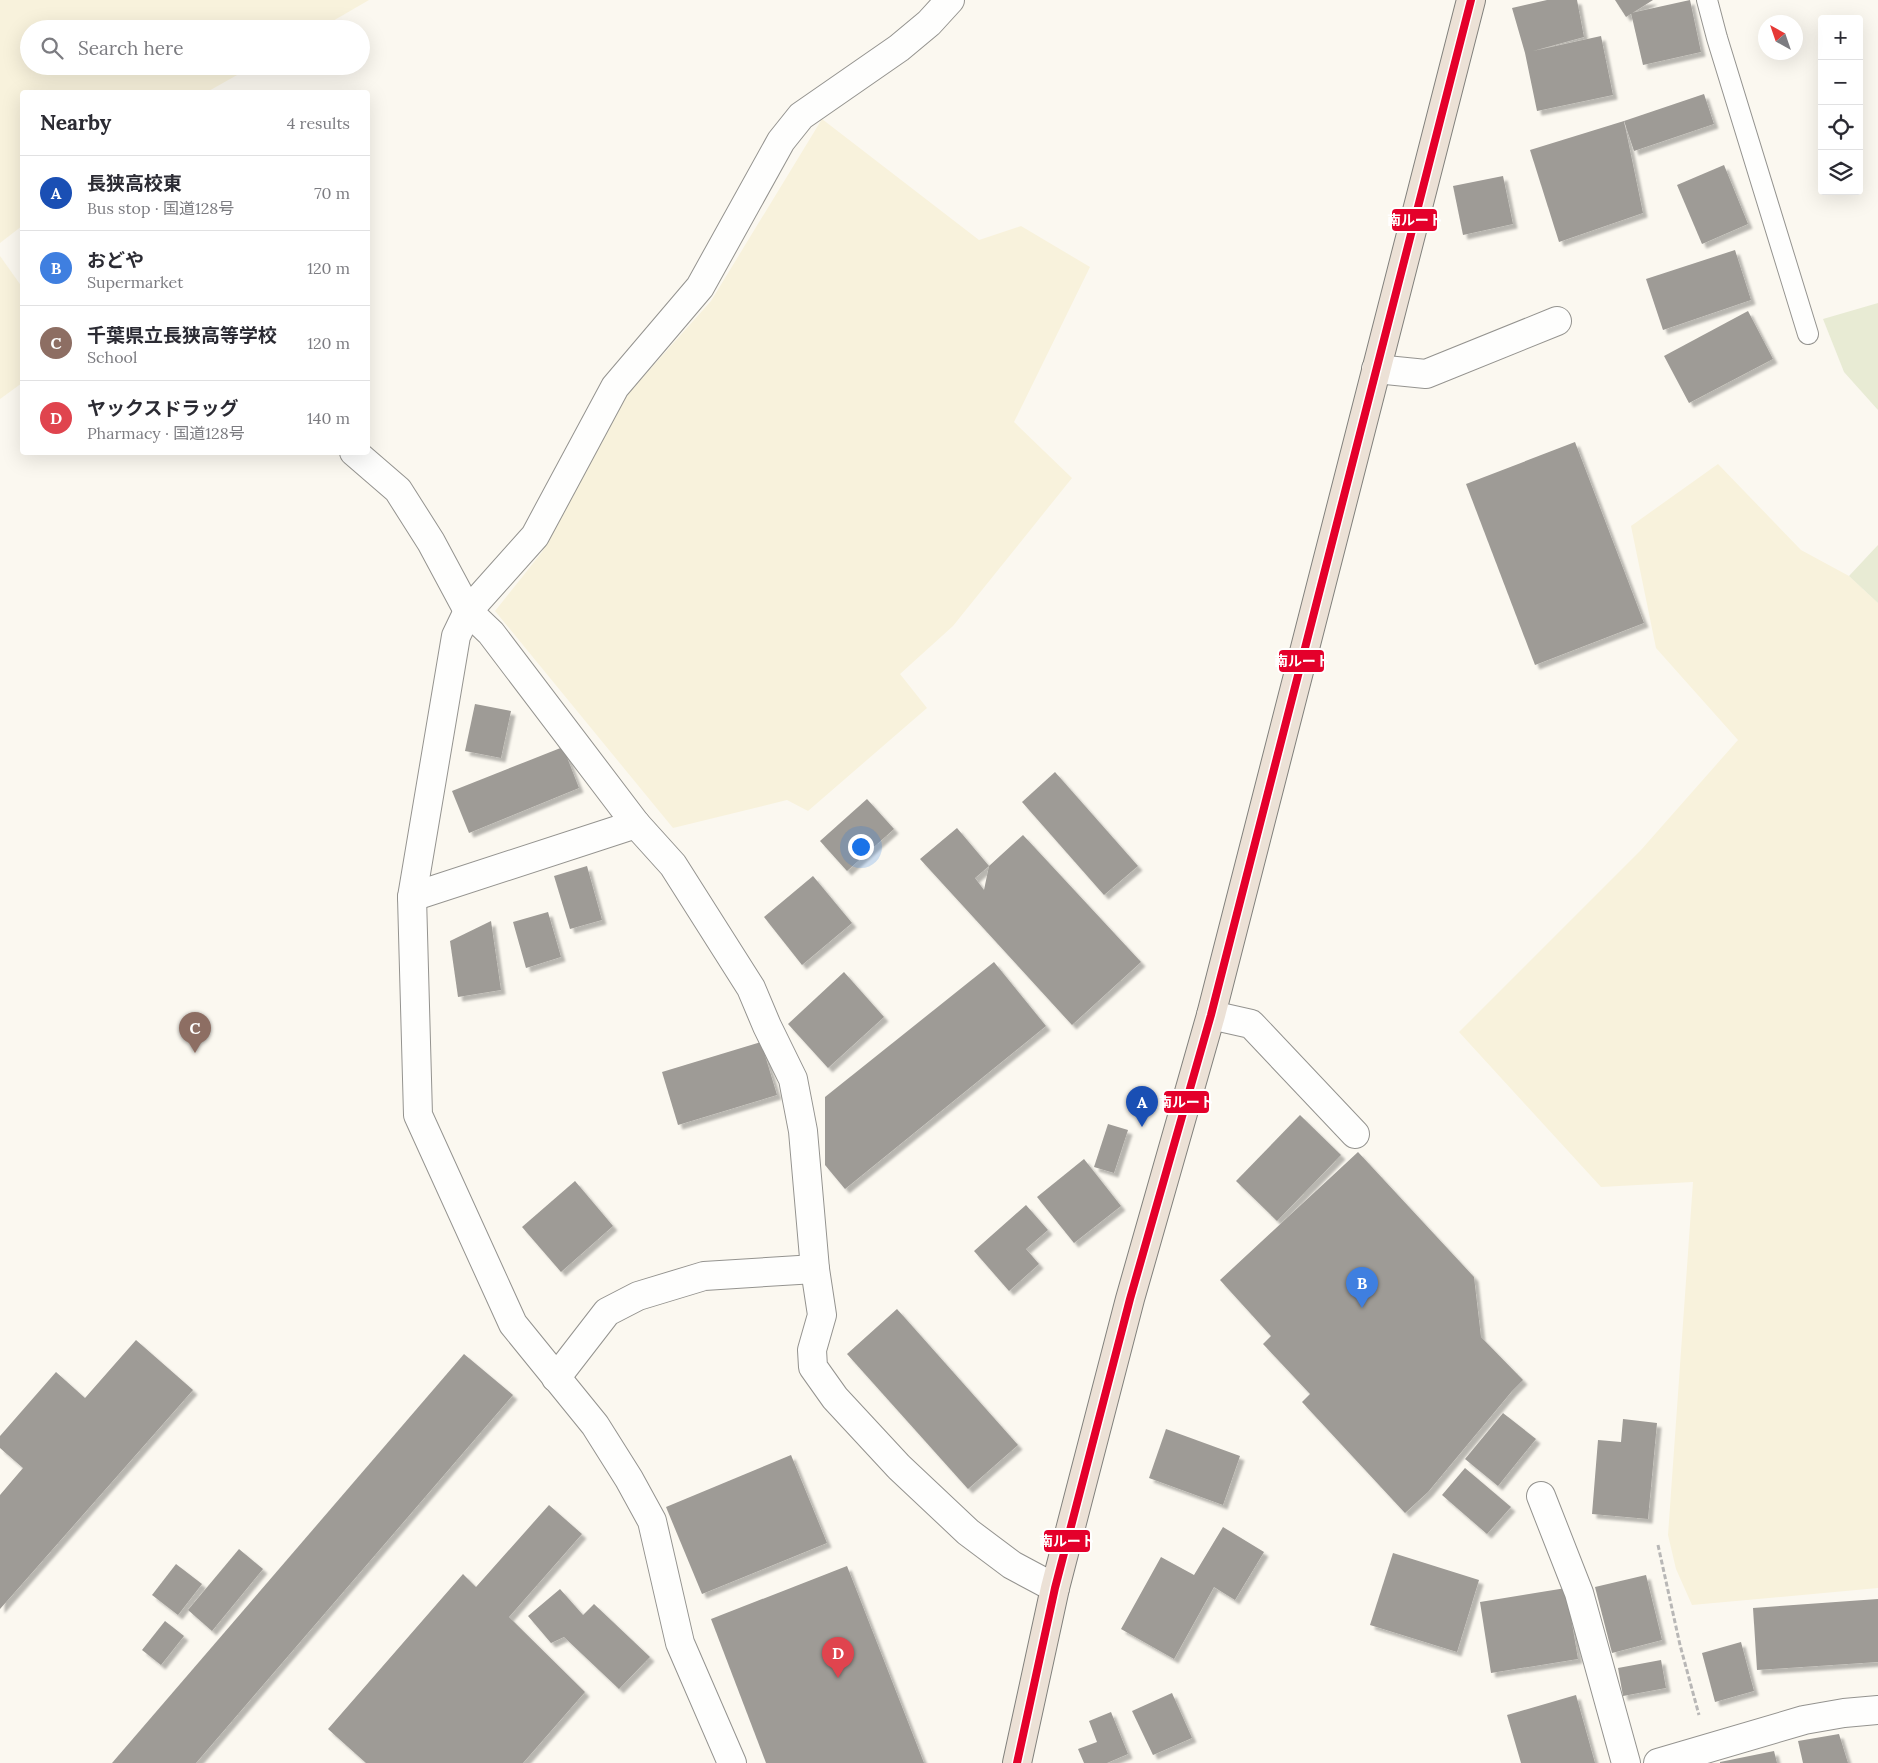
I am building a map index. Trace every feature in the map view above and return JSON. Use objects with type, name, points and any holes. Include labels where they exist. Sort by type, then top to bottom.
[{"type":"highway","points":[[1017,1763],[1055,1588],[1130,1299],[1211,1016],[1471,0]]},
{"type":"street","points":[[732,1763],[680,1643],[652,1522],[629,1479],[594,1425],[513,1324],[418,1115],[412,897],[456,636],[468,611],[535,536],[615,387],[700,287],[781,141],[801,116],[899,48],[929,23],[950,0]]},
{"type":"street","points":[[1376,369],[1426,374],[1557,321]]},
{"type":"street","points":[[357,455],[398,490],[431,542],[468,611],[491,633],[636,824],[673,865],[751,988],[793,1079],[803,1131],[815,1269],[822,1315],[812,1350],[813,1367],[835,1398],[899,1467],[968,1532],[1012,1565],[1055,1588]]},
{"type":"street","points":[[412,897],[636,824]]},
{"type":"street","points":[[1211,1016],[1251,1024],[1355,1134]]},
{"type":"street","points":[[556,1378],[606,1312],[638,1296],[704,1276],[815,1269]]},
{"type":"street","points":[[1541,1496],[1579,1593],[1626,1763]]},
{"type":"street","points":[[1658,1763],[1804,1720],[1844,1713],[1878,1710]]},
{"type":"lane","points":[[1707,0],[1731,85],[1808,334]]},
{"type":"path","points":[[1658,1545],[1690,1684],[1710,1747]]},
{"type":"shaded area","points":[[0,0],[369,0],[335,20],[20,20],[20,75],[237,75],[211,90],[20,90],[20,228],[0,243]]},
{"type":"shaded area","points":[[822,119],[979,240],[1021,226],[1090,267],[1014,422],[1072,478],[953,626],[900,674],[927,708],[808,811],[787,800],[673,828],[495,611],[542,552],[626,396],[711,301]]},
{"type":"shaded area","points":[[0,256],[20,284],[20,384],[0,399]]},
{"type":"shaded area","points":[[1718,464],[1801,550],[1849,576],[1878,603],[1878,1588],[1692,1605],[1676,1569],[1668,1535],[1693,1182],[1601,1187],[1459,1032],[1641,850],[1738,740],[1656,648],[1631,526]]},
{"type":"green space","points":[[1878,303],[1878,410],[1844,372],[1823,319]]},
{"type":"green space","points":[[1878,545],[1878,603],[1849,576]]},
{"type":"building","points":[[1547,0],[1577,0],[1584,37],[1533,51],[1601,36],[1613,95],[1537,111],[1525,53],[1512,8]]},
{"type":"building","points":[[1615,0],[1653,0],[1626,17]]},
{"type":"building","points":[[1690,0],[1701,52],[1643,65],[1631,13]]},
{"type":"building","points":[[1704,94],[1714,124],[1634,151],[1624,121]]},
{"type":"building","points":[[1624,121],[1643,213],[1559,242],[1530,150]]},
{"type":"building","points":[[1724,165],[1748,224],[1702,244],[1677,185]]},
{"type":"building","points":[[1503,176],[1513,224],[1463,235],[1453,186]]},
{"type":"building","points":[[1735,250],[1751,300],[1663,330],[1646,279]]},
{"type":"building","points":[[1748,311],[1773,359],[1689,403],[1664,356]]},
{"type":"building","points":[[1575,442],[1644,623],[1535,665],[1466,484]]},
{"type":"building","points":[[475,704],[511,711],[501,758],[465,751]]},
{"type":"building","points":[[563,747],[579,788],[469,833],[452,791]]},
{"type":"building","points":[[1055,772],[1138,866],[1104,895],[1022,802]]},
{"type":"building","points":[[867,799],[894,829],[847,871],[820,841]]},
{"type":"building","points":[[957,828],[989,866],[1023,835],[1141,962],[1072,1025],[920,859]],"holes":[[[989,866],[984,890],[975,878]]]},
{"type":"building","points":[[587,866],[602,920],[570,929],[554,876]]},
{"type":"building","points":[[813,876],[852,923],[802,965],[764,917]]},
{"type":"building","points":[[548,912],[561,957],[526,968],[513,922]]},
{"type":"building","points":[[491,921],[501,990],[458,997],[450,941]]},
{"type":"building","points":[[994,962],[1046,1026],[845,1189],[825,1165],[825,1097]]},
{"type":"building","points":[[844,972],[884,1017],[828,1068],[788,1024]]},
{"type":"building","points":[[761,1042],[777,1095],[678,1125],[662,1072]]},
{"type":"building","points":[[1300,1115],[1341,1155],[1277,1221],[1236,1181]]},
{"type":"building","points":[[1108,1124],[1128,1130],[1114,1173],[1094,1167]]},
{"type":"building","points":[[1358,1152],[1474,1277],[1481,1337],[1523,1380],[1428,1492],[1405,1513],[1302,1402],[1310,1394],[1263,1344],[1271,1336],[1220,1280]]},
{"type":"building","points":[[1084,1159],[1121,1206],[1074,1243],[1037,1197]]},
{"type":"building","points":[[575,1181],[613,1226],[561,1272],[522,1227]]},
{"type":"building","points":[[1026,1205],[1048,1230],[1026,1249],[1039,1264],[1009,1291],[974,1251]]},
{"type":"building","points":[[897,1309],[1018,1445],[968,1489],[847,1354]]},
{"type":"building","points":[[136,1340],[193,1390],[0,1609],[0,1495],[23,1468],[0,1448],[0,1436],[56,1372],[85,1398]]},
{"type":"building","points":[[464,1354],[513,1395],[196,1763],[112,1763]]},
{"type":"building","points":[[1503,1413],[1536,1439],[1498,1486],[1465,1459]]},
{"type":"building","points":[[1623,1419],[1657,1423],[1648,1519],[1592,1514],[1598,1440],[1621,1442]]},
{"type":"building","points":[[1166,1429],[1240,1456],[1223,1505],[1149,1478]]},
{"type":"building","points":[[791,1455],[827,1543],[702,1594],[666,1507]]},
{"type":"building","points":[[1465,1468],[1511,1507],[1487,1534],[1442,1495]]},
{"type":"building","points":[[549,1505],[582,1534],[509,1617],[585,1692],[523,1763],[366,1763],[328,1729],[463,1574],[476,1587]]},
{"type":"building","points":[[1223,1527],[1264,1552],[1235,1600],[1214,1587],[1174,1659],[1121,1629],[1161,1557],[1194,1575]]},
{"type":"building","points":[[239,1549],[263,1569],[212,1631],[188,1610]]},
{"type":"building","points":[[1393,1553],[1479,1580],[1457,1652],[1370,1625]]},
{"type":"building","points":[[176,1564],[202,1584],[178,1615],[152,1595]]},
{"type":"building","points":[[847,1566],[924,1763],[766,1763],[711,1619]]},
{"type":"building","points":[[1646,1575],[1662,1640],[1612,1653],[1595,1587]]},
{"type":"building","points":[[1566,1588],[1578,1659],[1491,1673],[1480,1602]]},
{"type":"building","points":[[560,1589],[583,1615],[594,1604],[650,1657],[619,1689],[564,1637],[551,1643],[528,1616]]},
{"type":"building","points":[[1878,1599],[1878,1662],[1757,1670],[1753,1608]]},
{"type":"building","points":[[165,1621],[184,1636],[161,1665],[142,1650]]},
{"type":"building","points":[[1741,1642],[1754,1691],[1715,1702],[1702,1653]]},
{"type":"building","points":[[1661,1660],[1666,1688],[1623,1696],[1618,1668]]},
{"type":"building","points":[[1172,1693],[1192,1738],[1153,1755],[1132,1711]]},
{"type":"building","points":[[1576,1695],[1595,1763],[1521,1763],[1507,1715]]},
{"type":"building","points":[[1111,1712],[1128,1754],[1107,1763],[1084,1763],[1078,1749],[1097,1742],[1089,1721]]},
{"type":"building","points":[[1839,1734],[1848,1763],[1803,1763],[1798,1741]]},
{"type":"building","points":[[1774,1751],[1777,1763],[1720,1763],[1720,1762]]},
{"type":"transit line","name":"南ルート","points":[[1017,1763],[1055,1588],[1130,1299],[1211,1015],[1471,0]]},
{"type":"place","name":"千葉県立長狭高等学校","points":[[195,1053]]},
{"type":"place","name":"長狭高校東","points":[[1142,1127]]},
{"type":"place","name":"おどや","points":[[1362,1308]]},
{"type":"place","name":"ヤックスドラッグ","points":[[838,1678]]}]
